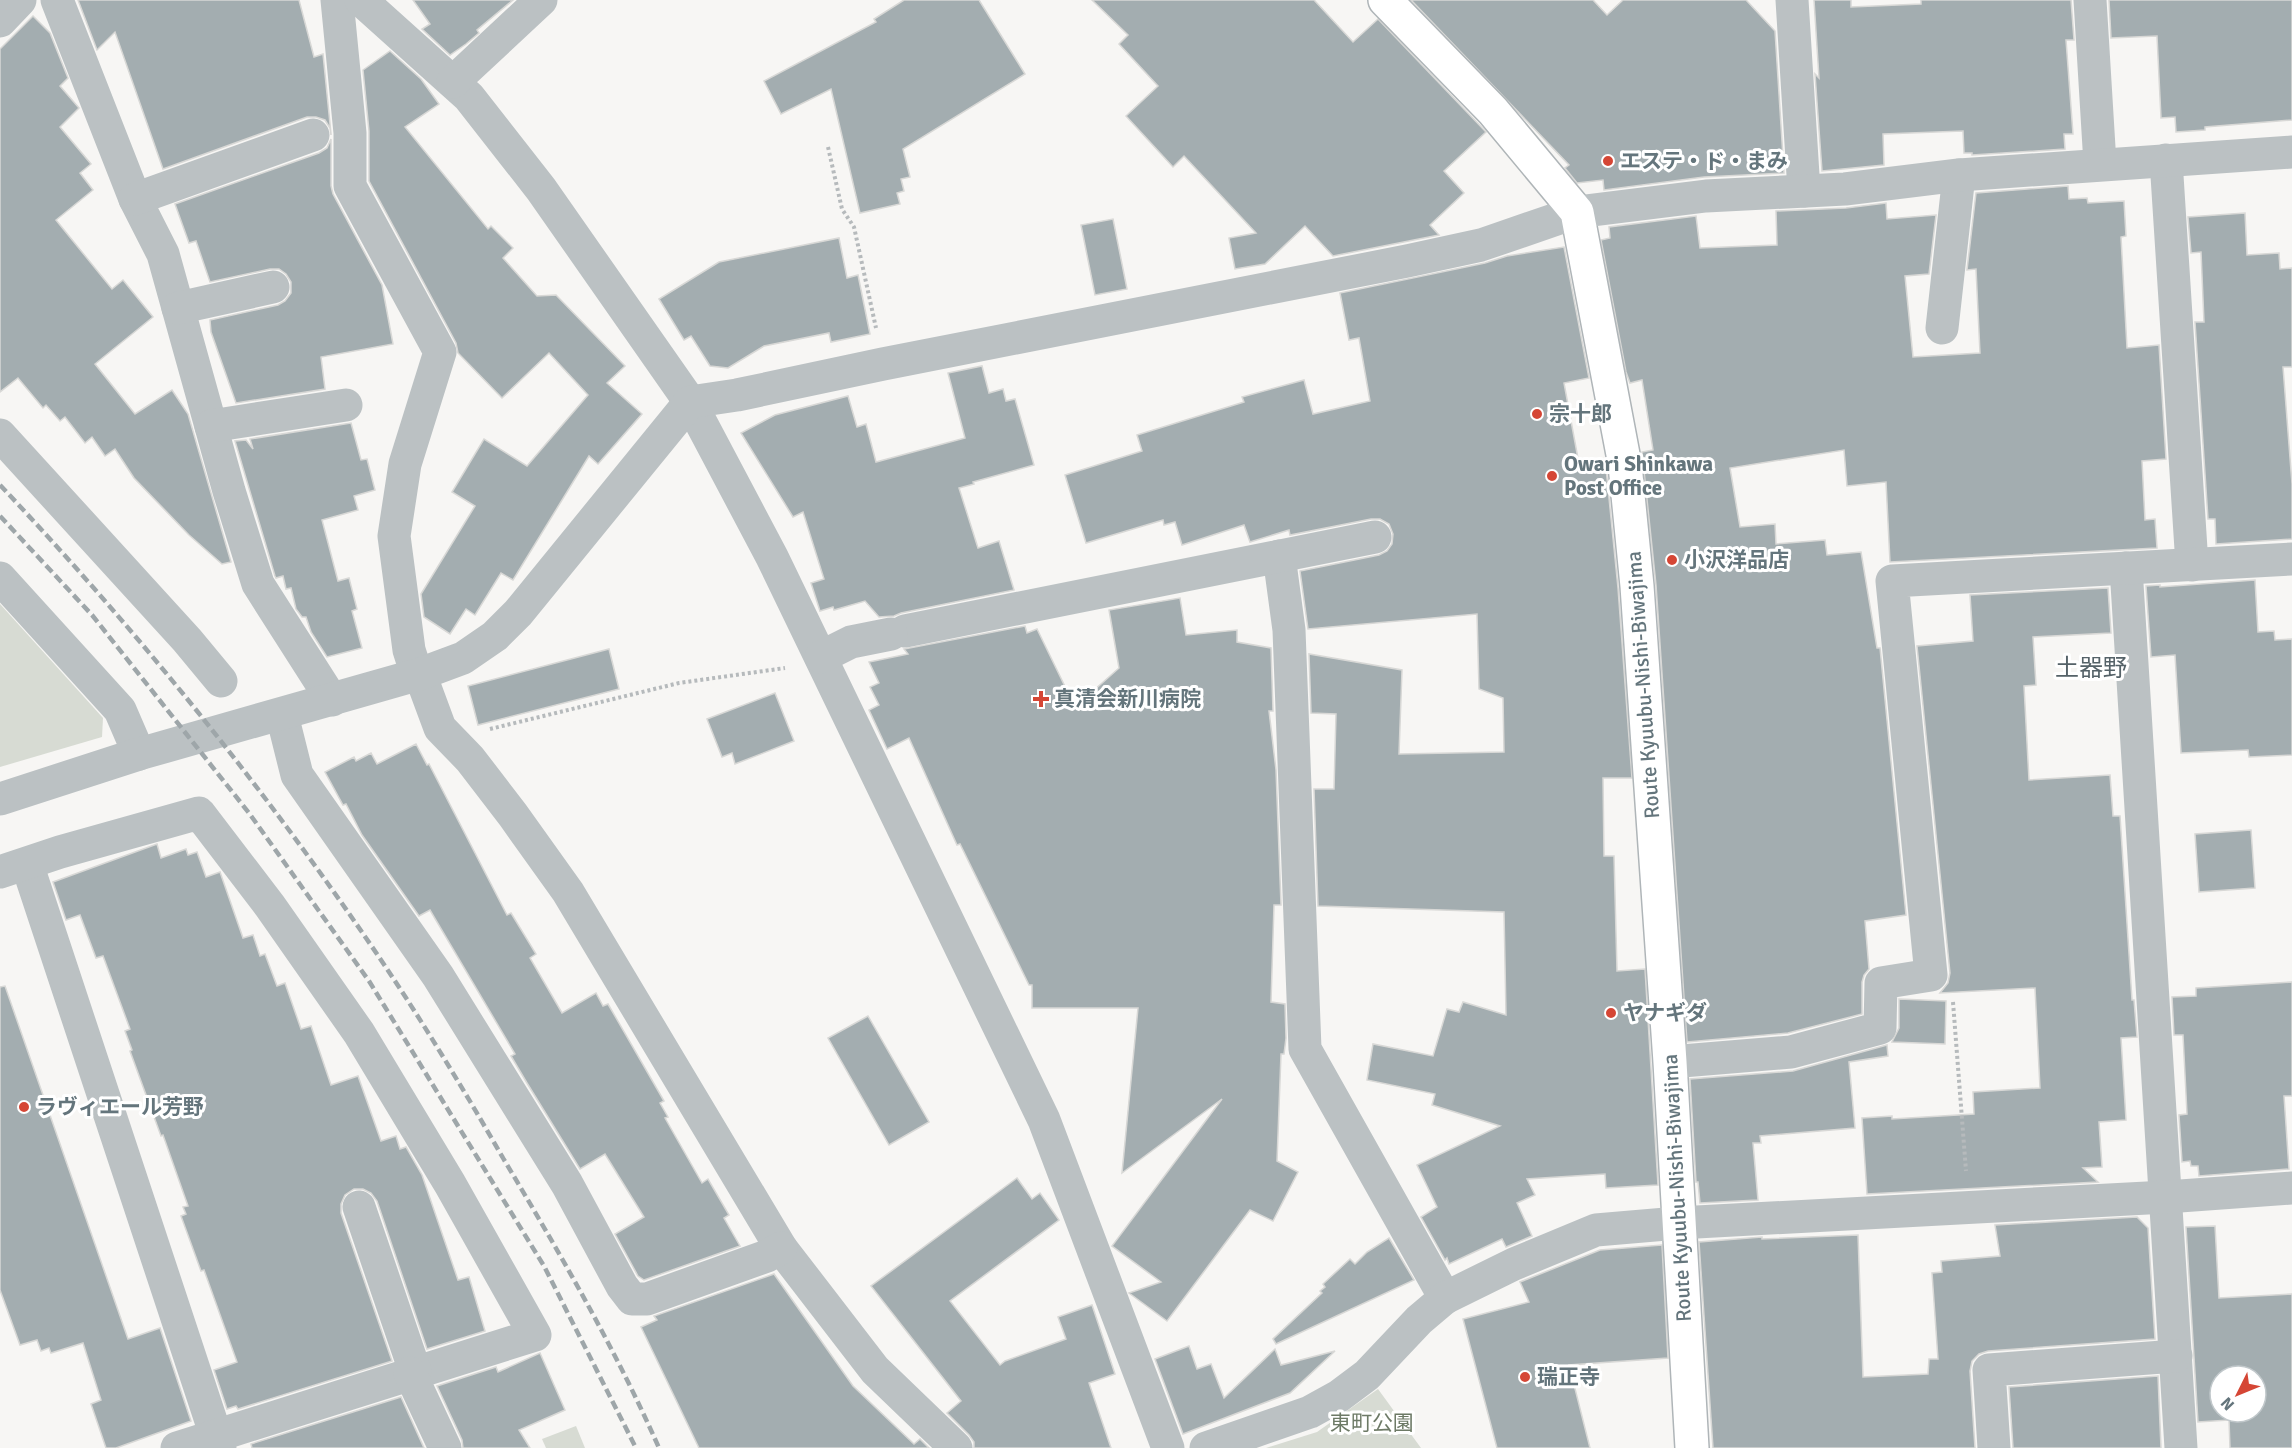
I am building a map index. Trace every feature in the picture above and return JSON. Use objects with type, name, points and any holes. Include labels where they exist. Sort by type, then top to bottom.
[{"type":"main road","name":"Route Kyuubu-Nishi-Biwajima","points":[[1385,0],[1493,111],[1577,212],[1625,465],[1638,598],[1670,1062],[1692,1448]]},
{"type":"street","points":[[0,21],[21,0]]},
{"type":"street","points":[[57,0],[135,199],[163,254],[258,584],[332,700]]},
{"type":"street","points":[[337,0],[350,134],[350,186],[440,352],[405,464],[394,536],[408,651],[440,728],[464,753],[513,815],[568,892],[782,1248],[875,1370],[956,1448]]},
{"type":"street","points":[[362,0],[469,97],[540,189],[690,402],[772,556],[1044,1120],[1168,1448]]},
{"type":"street","points":[[453,82],[541,0]]},
{"type":"street","points":[[1792,0],[1804,191]]},
{"type":"street","points":[[2090,0],[2100,164]]},
{"type":"street","points":[[135,199],[313,135]]},
{"type":"street","points":[[0,798],[139,754],[419,674],[463,658],[495,636],[518,613],[690,402],[737,395],[1407,261],[1481,245],[1577,212],[1706,196],[1845,189],[1959,175],[2292,152]]},
{"type":"street","points":[[2166,160],[2192,565]]},
{"type":"street","points":[[1942,328],[1959,175]]},
{"type":"street","points":[[178,308],[273,287]]},
{"type":"street","points":[[211,426],[346,405]]},
{"type":"street","points":[[0,435],[187,640],[221,681]]},
{"type":"street","points":[[821,657],[851,642],[1375,537]]},
{"type":"street","points":[[1279,556],[1289,630],[1305,1049],[1445,1298]]},
{"type":"street","points":[[1670,1062],[1791,1052],[1880,1028],[1881,983],[1930,975],[1892,581],[2292,559]]},
{"type":"street","points":[[2126,568],[2181,1448]]},
{"type":"street","points":[[0,578],[120,710],[139,754]]},
{"type":"street","points":[[282,715],[297,775],[438,976],[567,1184],[622,1286],[633,1299],[647,1299],[767,1256],[782,1248]]},
{"type":"street","points":[[177,1448],[218,1442],[412,1372],[535,1335],[450,1184],[359,1033],[270,906],[199,813],[60,852],[14,868],[218,1442]]},
{"type":"street","points":[[1206,1448],[1310,1412],[1339,1396],[1366,1375],[1419,1320],[1445,1298],[1514,1264],[1596,1230],[1678,1223],[2166,1197],[2292,1188]]},
{"type":"street","points":[[359,1207],[412,1372],[445,1448]]},
{"type":"street","points":[[1994,1448],[1989,1370],[2176,1356]]},
{"type":"path","points":[[828,147],[842,209],[855,226],[883,364]]},
{"type":"path","points":[[464,753],[485,730],[679,683],[807,665],[821,657]]},
{"type":"path","points":[[1930,975],[1952,995],[1969,1208]]},
{"type":"green space","points":[[0,604],[103,718],[102,737],[0,767]]},
{"type":"green space","name":"東町公園","points":[[1378,1389],[1421,1448],[1266,1448],[1317,1432]]},
{"type":"green space","points":[[576,1426],[585,1448],[546,1448],[542,1439]]},
{"type":"building","points":[[78,0],[299,0],[314,57],[323,54],[331,135],[325,120],[307,117],[163,169],[115,32],[97,50]]},
{"type":"building","points":[[413,0],[513,0],[477,30],[479,33],[450,55],[422,29],[430,24]]},
{"type":"building","points":[[904,0],[979,0],[1025,74],[903,149],[910,177],[901,179],[904,191],[897,193],[900,204],[860,213],[831,89],[781,114],[764,81],[876,22],[874,19]]},
{"type":"building","points":[[1092,0],[1314,0],[1353,42],[1378,19],[1486,132],[1444,171],[1464,193],[1430,225],[1439,235],[1333,256],[1305,226],[1265,264],[1235,269],[1229,238],[1256,233],[1184,156],[1173,167],[1126,116],[1158,86],[1119,44],[1128,35]]},
{"type":"building","points":[[1411,0],[1593,0],[1607,15],[1623,0],[1746,0],[1775,31],[1784,173],[1704,177],[1604,190],[1603,180],[1577,183],[1565,168],[1569,165]]},
{"type":"building","points":[[1814,0],[1851,0],[1851,7],[1921,4],[1921,0],[2071,0],[2074,40],[2066,40],[2073,134],[2064,134],[2065,149],[1972,155],[1972,153],[1964,153],[1963,131],[1883,134],[1884,165],[1822,171],[1815,74],[1819,78]]},
{"type":"building","points":[[2109,0],[2292,0],[2292,120],[2205,127],[2205,130],[2176,132],[2175,117],[2161,118],[2157,36],[2111,38]]},
{"type":"building","points":[[33,16],[50,33],[68,78],[60,86],[79,108],[60,127],[91,164],[80,173],[93,190],[56,220],[112,289],[123,280],[153,317],[95,364],[135,414],[172,390],[188,414],[231,562],[222,564],[189,535],[134,478],[115,449],[105,456],[92,437],[85,443],[65,417],[60,421],[46,405],[43,408],[18,378],[0,392],[0,49]]},
{"type":"building","points":[[390,51],[421,79],[439,104],[405,127],[488,229],[491,226],[513,248],[503,258],[537,296],[556,295],[625,366],[607,383],[642,414],[598,464],[589,456],[513,580],[501,573],[475,615],[466,609],[450,634],[424,617],[421,594],[475,506],[452,492],[484,439],[527,466],[588,395],[549,353],[502,398],[458,353],[456,343],[369,181],[369,131],[363,70]]},
{"type":"building","points":[[331,139],[333,194],[382,285],[393,344],[321,357],[325,389],[236,403],[211,332],[210,320],[278,305],[285,301],[291,293],[291,282],[279,269],[270,269],[210,282],[196,241],[189,243],[175,204],[319,153],[327,148]]},
{"type":"building","points":[[2068,186],[2069,199],[2087,198],[2088,203],[2124,201],[2126,236],[2121,237],[2127,348],[2159,345],[2166,459],[2142,461],[2145,520],[2155,519],[2157,548],[1890,562],[1886,482],[1847,486],[1844,450],[1730,468],[1740,527],[1775,524],[1776,544],[1825,540],[1827,555],[1861,552],[1877,648],[1880,648],[1906,915],[1865,921],[1869,969],[1862,982],[1862,1014],[1788,1033],[1687,1042],[1656,585],[1642,452],[1653,450],[1642,380],[1630,383],[1626,372],[1601,240],[1610,238],[1609,227],[1696,216],[1700,248],[1777,245],[1776,211],[1846,208],[1886,203],[1887,219],[1936,215],[1929,274],[1905,276],[1913,357],[1980,353],[1976,269],[1967,270],[1976,193]]},
{"type":"building","points":[[2245,213],[2247,255],[2279,253],[2280,269],[2292,268],[2292,367],[2283,367],[2292,484],[2292,539],[2216,544],[2215,519],[2208,519],[2195,322],[2204,322],[2201,252],[2191,253],[2188,217]]},
{"type":"building","points":[[1113,219],[1127,289],[1095,295],[1081,225]]},
{"type":"building","points":[[839,238],[847,278],[858,275],[870,334],[831,342],[829,333],[764,346],[728,368],[710,366],[691,336],[684,340],[659,299],[719,262]]},
{"type":"building","points":[[1564,247],[1589,378],[1564,383],[1579,464],[1605,459],[1618,588],[1632,778],[1603,778],[1604,856],[1614,856],[1617,971],[1645,969],[1658,1185],[1606,1188],[1605,1174],[1527,1179],[1535,1195],[1517,1203],[1532,1236],[1506,1247],[1502,1239],[1449,1264],[1421,1217],[1437,1207],[1417,1165],[1500,1126],[1432,1105],[1435,1094],[1367,1080],[1373,1044],[1433,1056],[1447,1009],[1459,1012],[1463,1002],[1506,1015],[1504,912],[1318,906],[1314,789],[1334,789],[1336,714],[1311,713],[1309,654],[1402,670],[1399,754],[1504,752],[1503,698],[1479,689],[1477,614],[1308,629],[1300,571],[1379,555],[1387,551],[1392,544],[1393,534],[1389,524],[1380,519],[1371,519],[1290,535],[1289,530],[1250,542],[1244,525],[1182,545],[1175,522],[1164,525],[1163,520],[1086,543],[1065,475],[1142,451],[1137,435],[1244,402],[1242,397],[1304,380],[1313,414],[1370,401],[1359,338],[1349,340],[1340,293],[1485,263],[1507,256]]},
{"type":"building","points":[[982,366],[989,393],[1003,389],[1006,401],[1015,399],[1034,465],[959,488],[978,548],[999,541],[1014,590],[894,616],[879,617],[865,601],[834,610],[833,607],[820,611],[811,583],[824,579],[803,512],[793,517],[741,433],[775,415],[848,396],[857,427],[866,424],[876,462],[965,438],[948,373]]},
{"type":"building","points":[[351,423],[361,460],[367,459],[375,490],[354,496],[358,510],[322,520],[338,581],[349,578],[357,609],[352,611],[362,648],[327,657],[311,632],[306,617],[302,617],[296,609],[291,588],[286,589],[283,576],[276,578],[275,576],[235,441],[246,440],[253,449],[250,439]]},
{"type":"building","points":[[2255,580],[2258,632],[2274,631],[2275,640],[2292,639],[2292,755],[2249,757],[2248,750],[2181,753],[2175,655],[2151,657],[2146,586]]},
{"type":"building","points":[[2108,588],[2111,633],[2033,637],[2036,685],[2024,686],[2029,780],[2110,775],[2113,816],[2120,816],[2132,1000],[2134,1000],[2137,1037],[2121,1038],[2126,1120],[2099,1122],[2102,1167],[2083,1168],[2098,1182],[1867,1194],[1862,1118],[1892,1116],[1892,1119],[1974,1114],[1973,1092],[2040,1088],[2035,988],[1940,993],[1948,983],[1950,973],[1917,646],[1973,641],[1970,595]]},
{"type":"building","points":[[1180,598],[1186,635],[1237,630],[1237,642],[1271,648],[1273,711],[1269,711],[1276,770],[1281,905],[1274,905],[1271,1002],[1285,1004],[1286,1038],[1284,1054],[1281,1054],[1277,1161],[1298,1172],[1273,1221],[1250,1210],[1167,1321],[1129,1293],[1161,1282],[1112,1246],[1222,1099],[1122,1173],[1138,1008],[1032,1008],[1032,985],[1029,985],[960,844],[957,845],[909,738],[887,749],[869,710],[879,705],[870,687],[879,683],[869,662],[908,654],[904,649],[1025,626],[1027,633],[1037,629],[1075,707],[1119,668],[1109,610]]},
{"type":"building","points":[[609,649],[619,689],[478,725],[468,686]]},
{"type":"building","points":[[775,693],[794,741],[735,764],[732,753],[722,757],[707,719]]},
{"type":"building","points":[[416,744],[427,765],[429,764],[507,915],[511,913],[536,954],[530,958],[562,1013],[596,993],[603,1006],[608,1004],[664,1101],[660,1103],[668,1117],[665,1118],[702,1183],[708,1179],[729,1215],[724,1218],[740,1246],[644,1280],[638,1276],[615,1234],[644,1217],[605,1154],[580,1169],[511,1056],[515,1054],[430,910],[419,916],[362,835],[346,804],[343,805],[325,772],[354,757],[356,761],[371,753],[377,764]]},
{"type":"building","points":[[2251,830],[2255,888],[2199,892],[2195,834]]},
{"type":"building","points":[[157,844],[161,858],[186,849],[188,855],[197,852],[206,877],[220,872],[243,938],[253,935],[260,956],[265,954],[277,986],[285,983],[301,1029],[311,1026],[331,1085],[358,1076],[381,1141],[396,1136],[400,1149],[406,1147],[422,1175],[458,1280],[469,1277],[485,1331],[427,1349],[377,1201],[371,1193],[363,1189],[354,1189],[345,1195],[341,1204],[341,1213],[392,1361],[238,1409],[236,1406],[227,1409],[214,1370],[237,1362],[204,1270],[201,1271],[181,1216],[186,1214],[183,1207],[188,1206],[130,1051],[132,1050],[125,1031],[130,1029],[103,956],[96,958],[80,915],[66,920],[53,882]]},
{"type":"building","points":[[2292,982],[2292,1096],[2284,1096],[2289,1169],[2199,1176],[2198,1166],[2191,1166],[2190,1161],[2182,1162],[2179,1115],[2187,1114],[2183,1035],[2174,1035],[2172,997],[2196,996],[2196,988]]},
{"type":"building","name":"ラヴィエール芳野","points":[[5,986],[128,1339],[160,1328],[191,1421],[116,1448],[106,1448],[91,1404],[101,1400],[83,1343],[51,1353],[49,1348],[41,1351],[37,1340],[20,1345],[0,1290],[0,987]]},
{"type":"building","points":[[1899,999],[1946,1001],[1945,1044],[1892,1042],[1899,1028]]},
{"type":"building","points":[[868,1016],[929,1122],[889,1145],[828,1038]]},
{"type":"building","points":[[1887,1045],[1888,1056],[1849,1062],[1855,1128],[1760,1136],[1761,1143],[1753,1143],[1758,1200],[1700,1203],[1698,1182],[1696,1182],[1690,1079],[1793,1071]]},
{"type":"building","points":[[1017,1178],[1032,1199],[1040,1193],[1059,1220],[950,1301],[1000,1365],[1005,1361],[1066,1339],[1058,1317],[1092,1305],[1115,1374],[1089,1383],[1111,1448],[974,1448],[974,1442],[969,1435],[947,1413],[961,1401],[871,1286]]},
{"type":"building","points":[[2137,1217],[2148,1228],[2155,1339],[1988,1351],[1979,1354],[1972,1361],[1970,1371],[1975,1448],[1713,1448],[1699,1242],[1762,1237],[1762,1239],[1858,1235],[1863,1377],[1928,1374],[1929,1359],[1938,1359],[1932,1273],[1942,1272],[1941,1261],[2000,1256],[1995,1225]]},
{"type":"building","points":[[2215,1226],[2219,1298],[2292,1294],[2292,1448],[2230,1448],[2229,1424],[2268,1424],[2268,1364],[2208,1364],[2208,1421],[2198,1422],[2186,1227]]},
{"type":"building","points":[[1389,1238],[1414,1280],[1276,1344],[1273,1339],[1322,1293],[1320,1291],[1325,1287],[1323,1284],[1350,1259],[1355,1264],[1367,1252]]},
{"type":"building","points":[[1662,1245],[1668,1358],[1569,1365],[1590,1448],[1497,1448],[1463,1319],[1529,1302],[1520,1282],[1600,1250]]},
{"type":"building","points":[[774,1274],[853,1386],[914,1444],[920,1439],[929,1448],[699,1448],[641,1327],[657,1320],[654,1316]]},
{"type":"building","points":[[1189,1346],[1197,1369],[1211,1364],[1224,1398],[1275,1349],[1281,1365],[1335,1351],[1290,1393],[1183,1434],[1155,1359]]},
{"type":"building","points":[[540,1353],[565,1410],[519,1430],[530,1448],[463,1448],[462,1440],[437,1386],[496,1367],[498,1372]]},
{"type":"building","points":[[2158,1376],[2161,1448],[2013,1448],[2009,1387]]},
{"type":"building","points":[[401,1397],[424,1448],[252,1448],[251,1444]]},
{"type":"railway","points":[[0,485],[98,593],[192,704],[281,820],[366,938],[437,1046],[545,1229],[605,1337],[659,1448]]},
{"type":"railway","points":[[0,516],[92,615],[249,813],[369,981],[544,1266],[636,1448]]},
{"type":"place","name":"エステ・ド・まみ","points":[[1608,161]]},
{"type":"place","name":"宗十郎","points":[[1537,414]]},
{"type":"place","name":"Owari Shinkawa Post Office","points":[[1552,476]]},
{"type":"place","name":"小沢洋品店","points":[[1672,560]]},
{"type":"place","name":"真清会新川病院","points":[[1041,699]]},
{"type":"place","name":"ヤナギダ","points":[[1611,1013]]},
{"type":"place","name":"ラヴィエール芳野","points":[[24,1107]]},
{"type":"place","name":"瑞正寺","points":[[1525,1377]]},
{"type":"district","name":"土器野","points":[[2091,668]]}]
